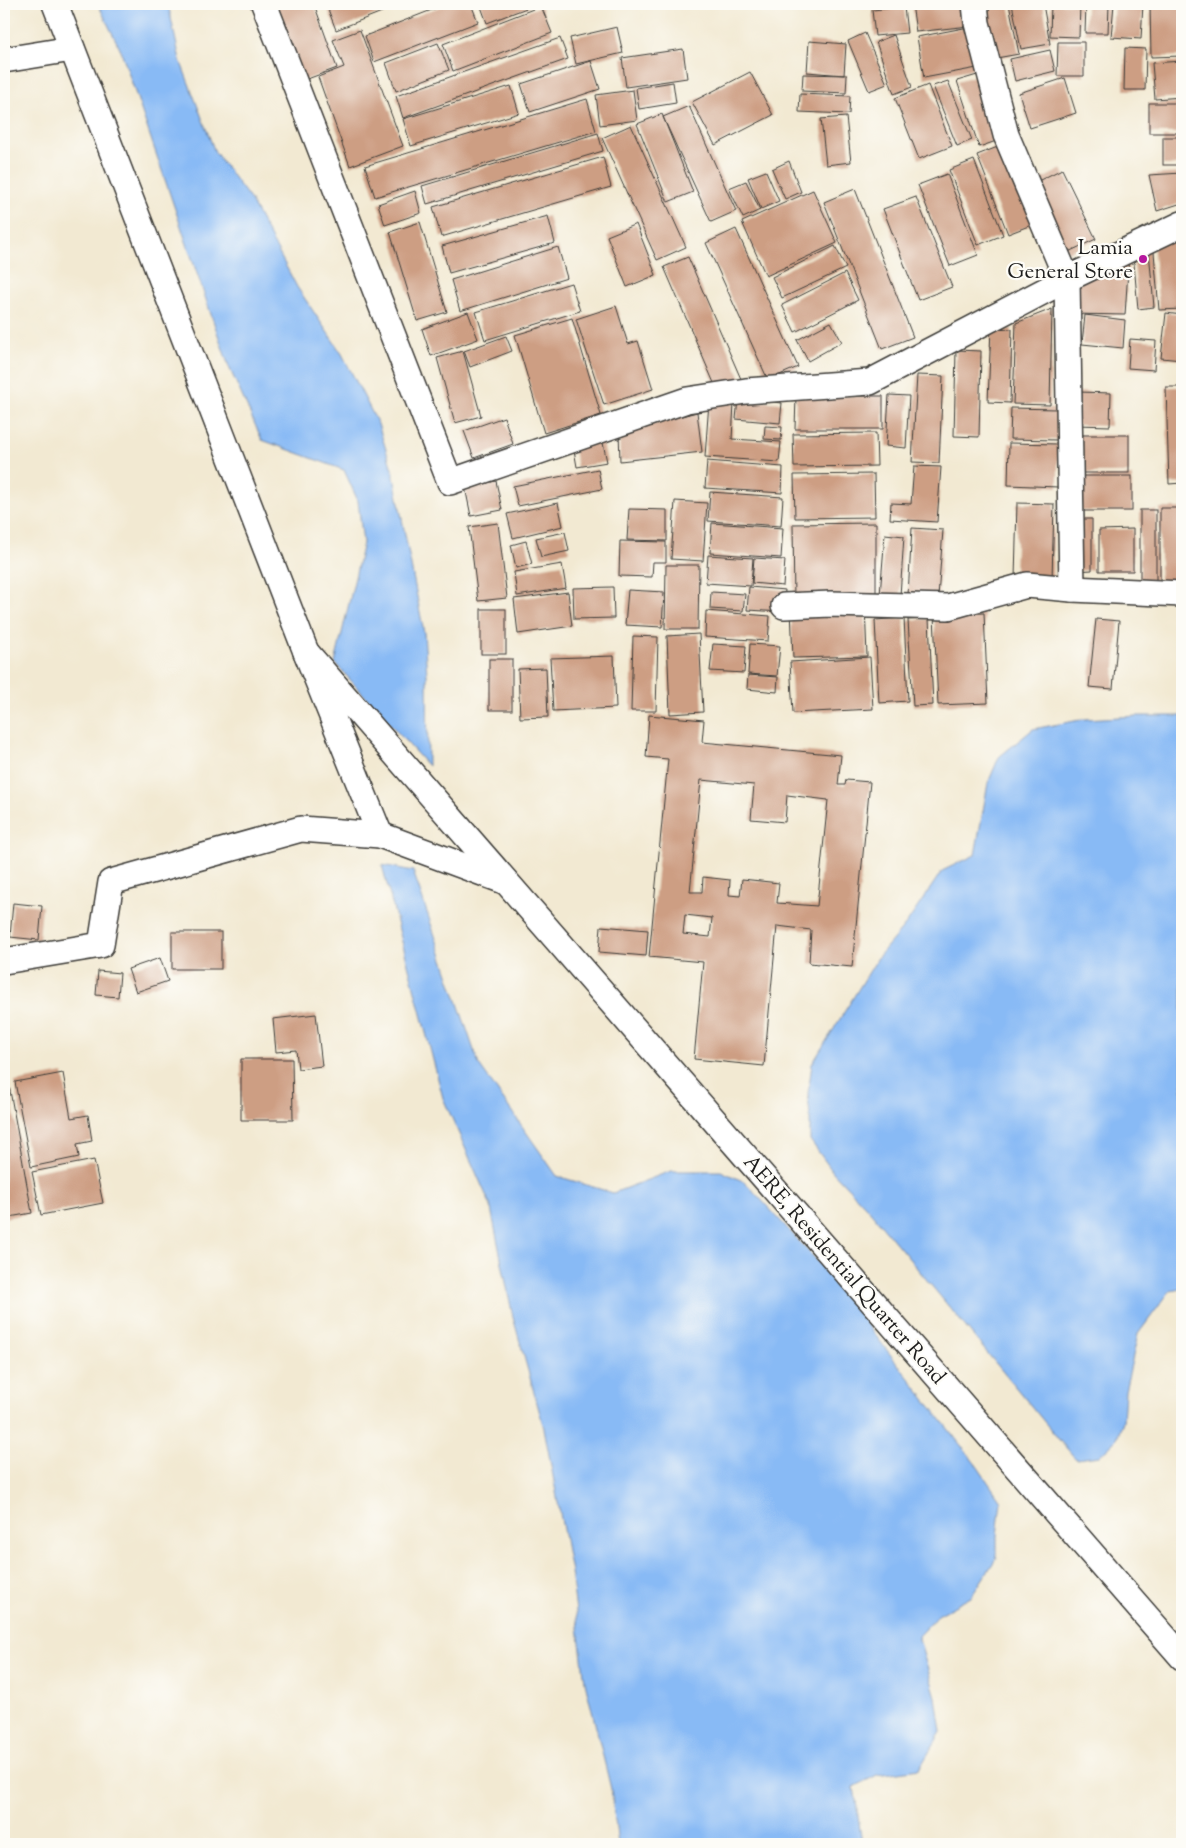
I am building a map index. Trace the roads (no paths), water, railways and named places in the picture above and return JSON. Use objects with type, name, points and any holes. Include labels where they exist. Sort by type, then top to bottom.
[{"type":"street","points":[[54,4],[306,652],[380,835]]},
{"type":"street","points":[[264,4],[450,482],[687,400],[746,391],[870,382],[1067,279],[1182,224]]},
{"type":"street","points":[[975,4],[976,23],[1006,134],[1067,279],[1072,589]]},
{"type":"street","points":[[4,60],[72,49]]},
{"type":"street","points":[[784,606],[831,604],[948,608],[1027,585],[1182,594]]},
{"type":"street","name":"AERE, Residential Quarter Road","points":[[306,652],[1182,1657]]},
{"type":"street","name":"AERE, Residential Quarter Road","points":[[4,962],[101,945],[111,882],[301,829],[380,835],[507,882]]},
{"type":"water","points":[[98,4],[168,4],[180,60],[215,152],[250,199],[297,287],[342,354],[378,424],[393,472],[424,633],[427,675],[428,766],[335,663],[363,543],[358,501],[344,470],[262,440],[229,367],[121,51]]},
{"type":"water","points":[[1182,716],[1182,1289],[1170,1291],[1138,1334],[1125,1391],[1123,1421],[1117,1439],[1099,1456],[1076,1459],[868,1209],[833,1172],[810,1140],[808,1093],[812,1064],[879,956],[907,923],[942,871],[975,855],[988,783],[999,757],[1033,729],[1085,719]]},
{"type":"water","points":[[382,865],[413,871],[479,1065],[557,1176],[613,1193],[671,1171],[721,1171],[745,1182],[820,1264],[977,1466],[1001,1501],[997,1557],[971,1597],[938,1615],[918,1636],[936,1697],[941,1732],[919,1769],[877,1775],[854,1787],[862,1844],[618,1844],[611,1789],[585,1682],[571,1572],[544,1428],[513,1317],[490,1204],[443,1098]]},
{"type":"place","name":"Lamia General Store","points":[[1143,259]]}]
